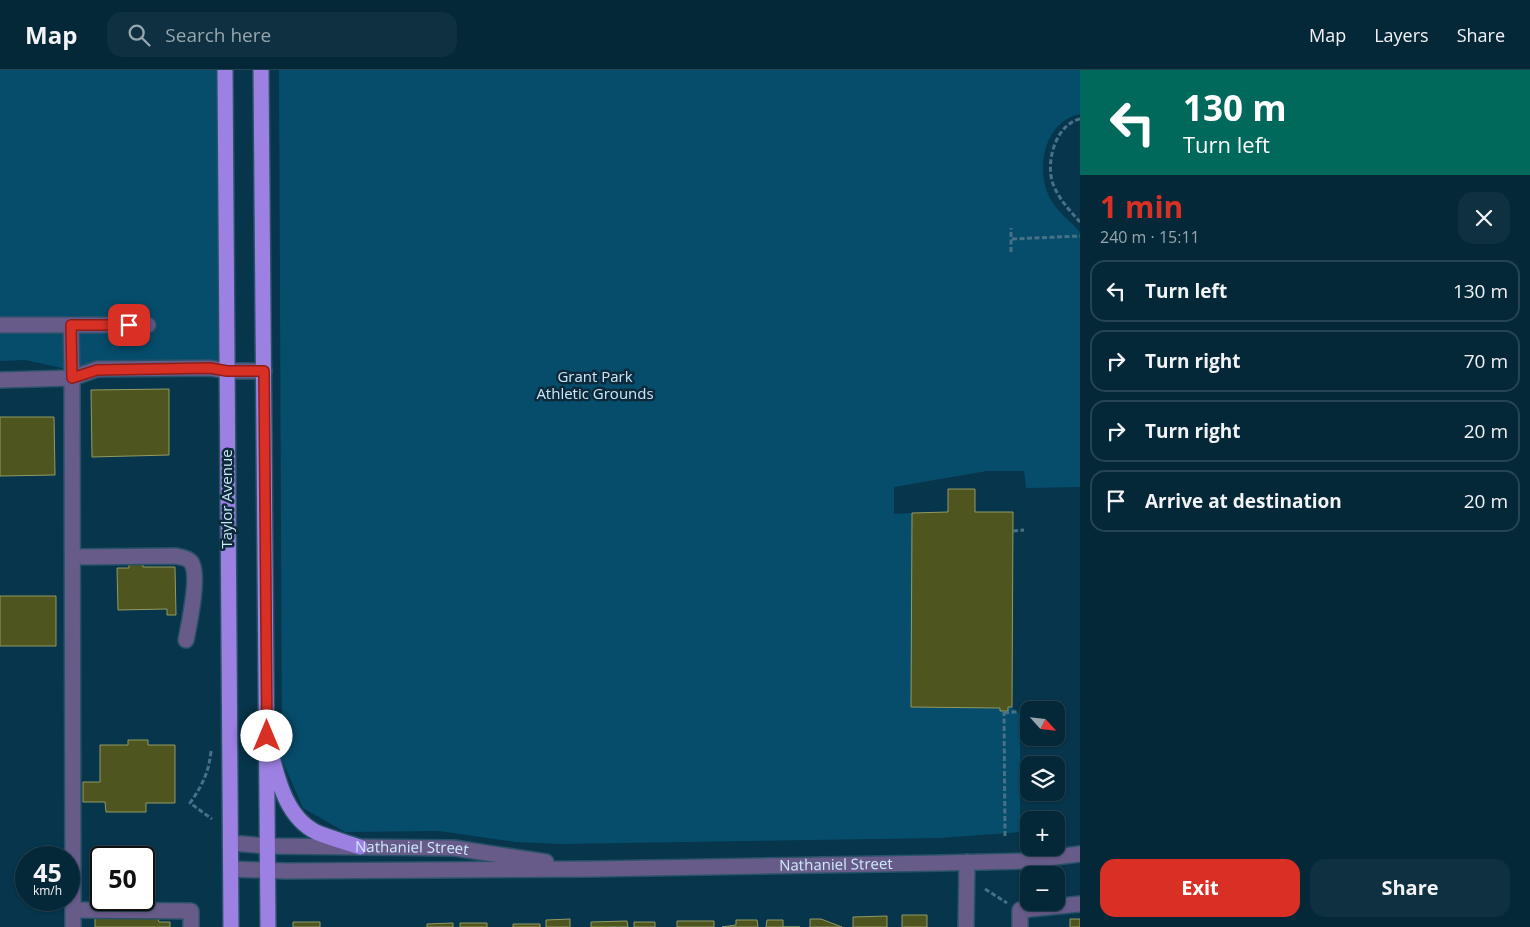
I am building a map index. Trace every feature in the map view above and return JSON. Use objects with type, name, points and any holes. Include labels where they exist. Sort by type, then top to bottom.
[{"type":"main road","name":"Taylor Avenue","points":[[225,70],[231,927]]},
{"type":"main road","points":[[261,70],[268,927]]},
{"type":"main road","points":[[267,736],[282,793],[297,815],[315,831],[360,847]]},
{"type":"street","points":[[0,325],[148,325]]},
{"type":"street","points":[[71,325],[73,846]]},
{"type":"street","points":[[0,380],[72,378],[97,370],[210,368],[227,371],[264,371]]},
{"type":"street","points":[[73,557],[176,556],[192,563],[194,573],[193,610],[186,640]]},
{"type":"street","name":"Nathaniel Street","points":[[231,843],[267,846],[454,848],[592,869]]},
{"type":"street","name":"Nathaniel Street","points":[[231,869],[267,871],[592,869],[967,862],[1024,860],[1080,854]]},
{"type":"street","points":[[966,927],[967,862]]},
{"type":"street","points":[[1065,906],[1080,904]]},
{"type":"street","points":[[80,910],[191,911],[191,927]]},
{"type":"street","points":[[73,911],[73,927]]},
{"type":"street","points":[[1020,911],[1020,927]]},
{"type":"path","points":[[1080,119],[1071,121],[1058,136],[1051,158],[1052,182],[1065,206],[1080,222]]},
{"type":"path","points":[[1011,228],[1011,252]]},
{"type":"path","points":[[1012,239],[1080,236]]},
{"type":"path","points":[[1013,531],[1024,530]]},
{"type":"path","points":[[1005,836],[1004,712],[1020,711]]},
{"type":"path","points":[[985,888],[1020,910]]},
{"type":"green space","points":[[0,70],[225,70],[227,371],[71,370],[25,360],[0,361]]},
{"type":"green space","name":"Grant Park Athletic Grounds","points":[[279,70],[1080,70],[1080,114],[1058,126],[1051,137],[1043,162],[1043,175],[1051,200],[1080,232],[1080,487],[1026,488],[1024,471],[987,471],[894,487],[894,514],[912,513],[911,707],[1000,708],[1000,711],[1008,711],[1008,707],[1012,707],[1020,714],[1020,832],[940,838],[561,844],[516,842],[439,831],[345,832],[303,808],[282,760]]},
{"type":"building","points":[[169,389],[169,455],[92,457],[91,390]]},
{"type":"building","points":[[0,417],[54,417],[55,475],[0,476]]},
{"type":"building","points":[[948,489],[975,489],[975,512],[1013,512],[1012,707],[1008,707],[1008,711],[1000,711],[1000,708],[911,707],[912,513],[948,512]]},
{"type":"building","points":[[143,563],[143,567],[175,567],[176,615],[167,615],[167,609],[118,610],[117,568],[129,568],[129,564]]},
{"type":"building","points":[[0,596],[56,596],[56,646],[0,646]]},
{"type":"building","points":[[128,740],[148,740],[148,745],[175,745],[175,803],[146,803],[146,812],[106,812],[105,802],[83,802],[83,782],[100,782],[100,745],[128,745]]},
{"type":"building","points":[[902,915],[927,915],[927,927],[902,927]]},
{"type":"building","points":[[887,916],[887,927],[853,927],[853,917]]},
{"type":"building","points":[[95,918],[158,918],[159,922],[170,922],[170,927],[95,927]]},
{"type":"building","points":[[570,919],[570,927],[546,927],[546,920]]},
{"type":"building","points":[[810,919],[821,919],[842,927],[810,927]]},
{"type":"building","points":[[1070,919],[1080,919],[1080,927],[1070,927]]},
{"type":"building","points":[[736,920],[757,920],[758,927],[722,927],[736,925]]},
{"type":"building","points":[[767,920],[783,920],[783,927],[766,927]]},
{"type":"building","points":[[627,921],[628,927],[591,927],[591,922]]},
{"type":"building","points":[[677,921],[714,921],[714,927],[677,927]]},
{"type":"building","points":[[293,922],[320,922],[320,927],[293,927]]},
{"type":"building","points":[[634,922],[655,922],[655,927],[634,927]]},
{"type":"building","points":[[453,923],[453,927],[427,927],[427,924]]},
{"type":"building","points":[[460,923],[487,923],[487,927],[460,927]]},
{"type":"building","points":[[513,924],[540,924],[540,927],[513,927]]},
{"type":"route","points":[[129,325],[71,325],[72,378],[97,370],[210,368],[227,371],[264,371],[267,736]]}]
